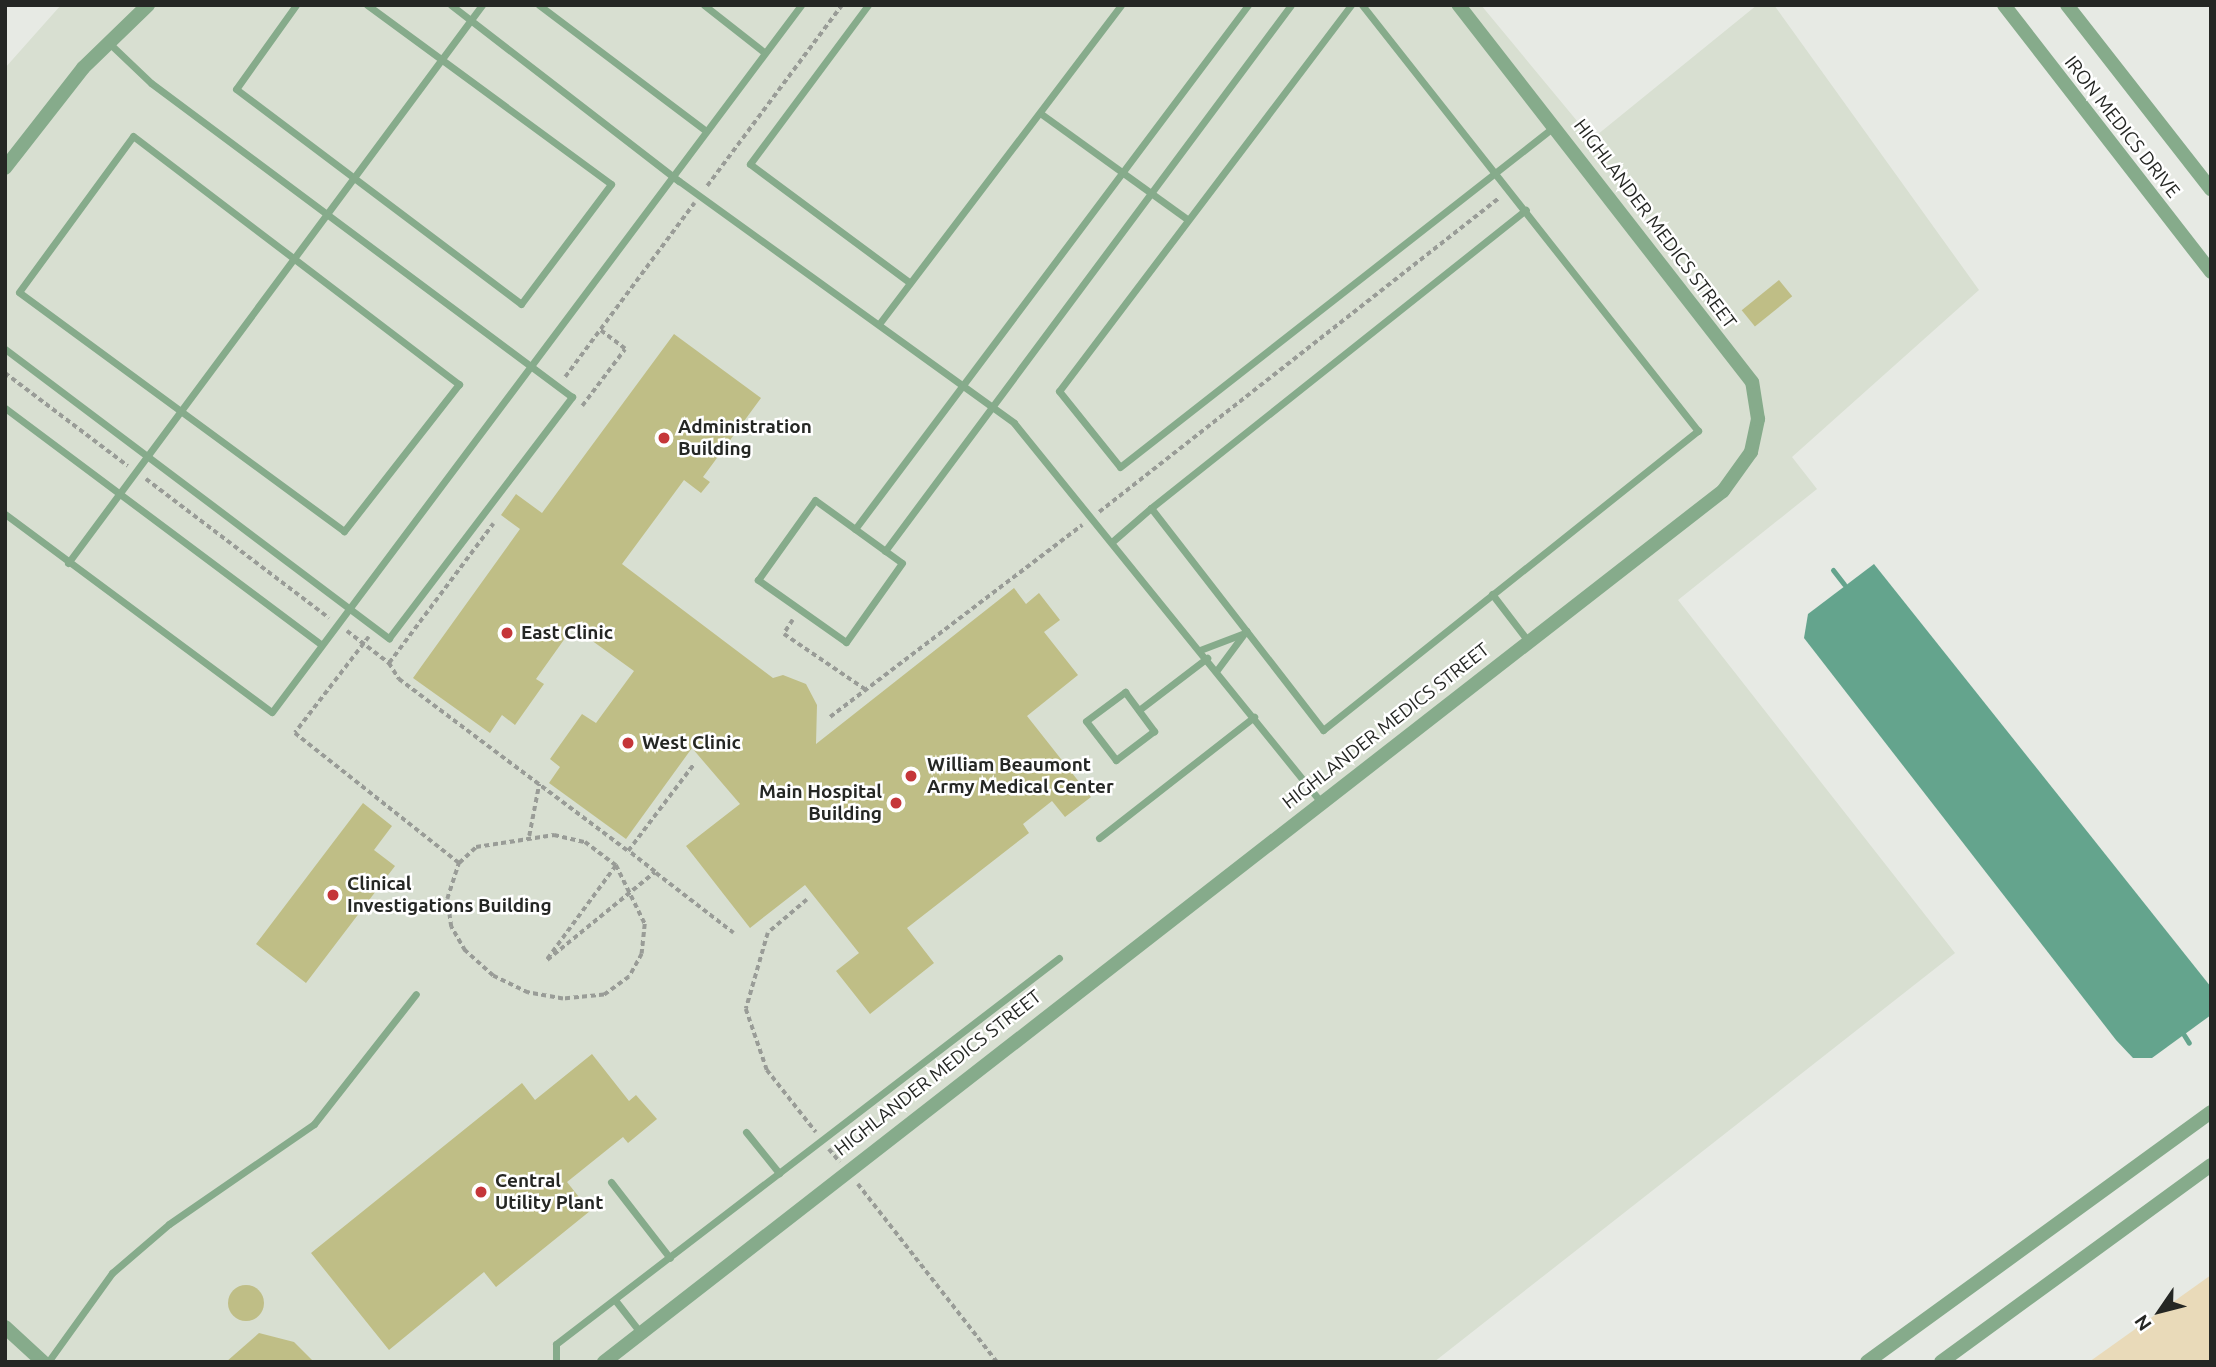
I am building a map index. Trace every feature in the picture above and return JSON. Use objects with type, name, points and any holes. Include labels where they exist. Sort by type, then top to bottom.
[{"type":"street","points":[[5,169],[109,43],[148,5]]},
{"type":"street","name":"HIGHLANDER MEDICS STREET","points":[[604,1362],[1320,801],[1723,491],[1751,452],[1758,419],[1752,382],[1556,126],[1458,5]]},
{"type":"street","name":"IRON MEDICS DRIVE","points":[[2004,5],[2211,272]]},
{"type":"street","name":"IRON MEDICS DRIVE","points":[[2067,5],[2211,190]]},
{"type":"street","points":[[1867,1362],[2211,1112]]},
{"type":"street","points":[[1941,1362],[2211,1165]]},
{"type":"street","points":[[5,1327],[46,1362]]},
{"type":"lane","points":[[296,5],[236,89],[521,304],[611,184],[367,5]]},
{"type":"lane","points":[[451,5],[671,175],[1014,423],[1113,541],[1320,801]]},
{"type":"lane","points":[[68,563],[445,63],[482,5]]},
{"type":"lane","points":[[539,5],[705,130]]},
{"type":"lane","points":[[704,5],[764,52]]},
{"type":"lane","points":[[5,514],[272,712],[671,175],[801,5]]},
{"type":"lane","points":[[868,5],[750,164],[910,284]]},
{"type":"lane","points":[[879,324],[1121,5]]},
{"type":"lane","points":[[855,529],[1248,5]]},
{"type":"lane","points":[[885,551],[1291,5]]},
{"type":"lane","points":[[1351,5],[1059,391],[1120,467],[1556,126]]},
{"type":"lane","points":[[1151,508],[1244,632],[1323,730],[1698,431],[1497,172],[1363,5]]},
{"type":"lane","points":[[5,349],[389,638],[572,397],[151,83],[109,43]]},
{"type":"lane","points":[[1040,113],[1187,219]]},
{"type":"lane","points":[[133,136],[459,384],[344,531],[182,413],[19,292],[133,136]]},
{"type":"lane","points":[[1113,541],[1526,210]]},
{"type":"lane","points":[[5,408],[321,644]]},
{"type":"lane","points":[[815,500],[885,551],[902,563],[846,642],[758,580],[815,500]]},
{"type":"lane","points":[[1492,594],[1528,641]]},
{"type":"lane","points":[[1200,650],[1244,632]]},
{"type":"lane","points":[[1217,670],[1244,632]]},
{"type":"lane","points":[[1139,710],[1207,658]]},
{"type":"lane","points":[[1125,692],[1139,710],[1154,731],[1116,760],[1086,721],[1125,692]]},
{"type":"lane","points":[[1099,838],[1254,717]]},
{"type":"lane","points":[[556,1362],[556,1344],[1059,958]]},
{"type":"lane","points":[[46,1362],[112,1273],[169,1224],[314,1124],[416,994]]},
{"type":"lane","points":[[746,1132],[779,1173]]},
{"type":"lane","points":[[611,1182],[670,1258]]},
{"type":"lane","points":[[615,1300],[640,1332]]},
{"type":"path","points":[[830,716],[1093,517],[1499,198]]},
{"type":"path","points":[[800,609],[784,634],[865,689]]},
{"type":"path","points":[[376,628],[295,733],[459,863]]},
{"type":"path","points":[[388,663],[399,679],[734,933]]},
{"type":"path","points":[[628,851],[694,764]]},
{"type":"path","points":[[529,836],[539,784]]},
{"type":"path","points":[[529,836],[585,842],[616,865],[634,891],[645,924],[642,954],[629,977],[604,995],[562,999],[516,987],[465,951],[451,927],[447,899],[459,863],[476,847],[529,836]]},
{"type":"path","points":[[616,865],[547,960],[655,872]]},
{"type":"shaded area","name":"William Beaumont Army Medical Center","points":[[61,5],[1481,5],[1592,139],[1757,5],[1774,5],[1979,290],[1792,457],[1817,489],[1678,600],[1955,953],[1434,1362],[5,1362],[5,68]]},
{"type":"shaded area","points":[[1874,564],[2211,987],[2211,1015],[2152,1058],[2133,1058],[2116,1040],[1804,638],[1808,614]]},
{"type":"shaded area","points":[[2211,1275],[2211,1362],[2089,1362]]},
{"type":"building","points":[[1779,280],[1792,296],[1755,327],[1742,310]]},
{"type":"building","points":[[674,334],[761,398],[703,477],[710,482],[701,493],[684,480],[622,564],[773,678],[783,675],[806,684],[817,705],[816,744],[1014,588],[1026,604],[1039,593],[1060,620],[1044,632],[1078,675],[1027,716],[1091,797],[1065,817],[1052,801],[1023,824],[1029,833],[907,928],[934,963],[870,1014],[836,971],[859,953],[805,885],[750,928],[686,846],[740,804],[692,748],[626,839],[549,783],[560,767],[550,759],[582,714],[596,723],[634,671],[573,627],[536,679],[544,684],[515,725],[502,715],[490,733],[413,678],[520,529],[501,515],[516,494],[542,513]]},
{"type":"building","name":"Clinical Investigations Building","points":[[363,803],[392,826],[374,850],[395,866],[306,983],[256,944]]},
{"type":"building","name":"Central Utility Plant","points":[[592,1054],[629,1101],[636,1095],[657,1119],[628,1143],[623,1137],[567,1182],[590,1211],[496,1287],[484,1272],[389,1350],[311,1253],[522,1083],[535,1100]]},
{"type":"building","points":[[246,1285],[259,1290],[264,1303],[259,1316],[246,1321],[233,1316],[228,1303],[233,1290]]},
{"type":"building","points":[[259,1333],[294,1342],[314,1362],[226,1362]]},
{"type":"waterway","points":[[1833,570],[1844,584]]},
{"type":"waterway","points":[[2184,1035],[2189,1043]]},
{"type":"place","name":"Administration Building","points":[[664,438]]},
{"type":"place","name":"East Clinic","points":[[507,633]]},
{"type":"place","name":"West Clinic","points":[[628,743]]},
{"type":"place","name":"William Beaumont Army Medical Center","points":[[911,776]]},
{"type":"place","name":"Main Hospital Building","points":[[896,803]]},
{"type":"place","name":"Clinical Investigations Building","points":[[333,895]]},
{"type":"place","name":"Central Utility Plant","points":[[481,1192]]}]
